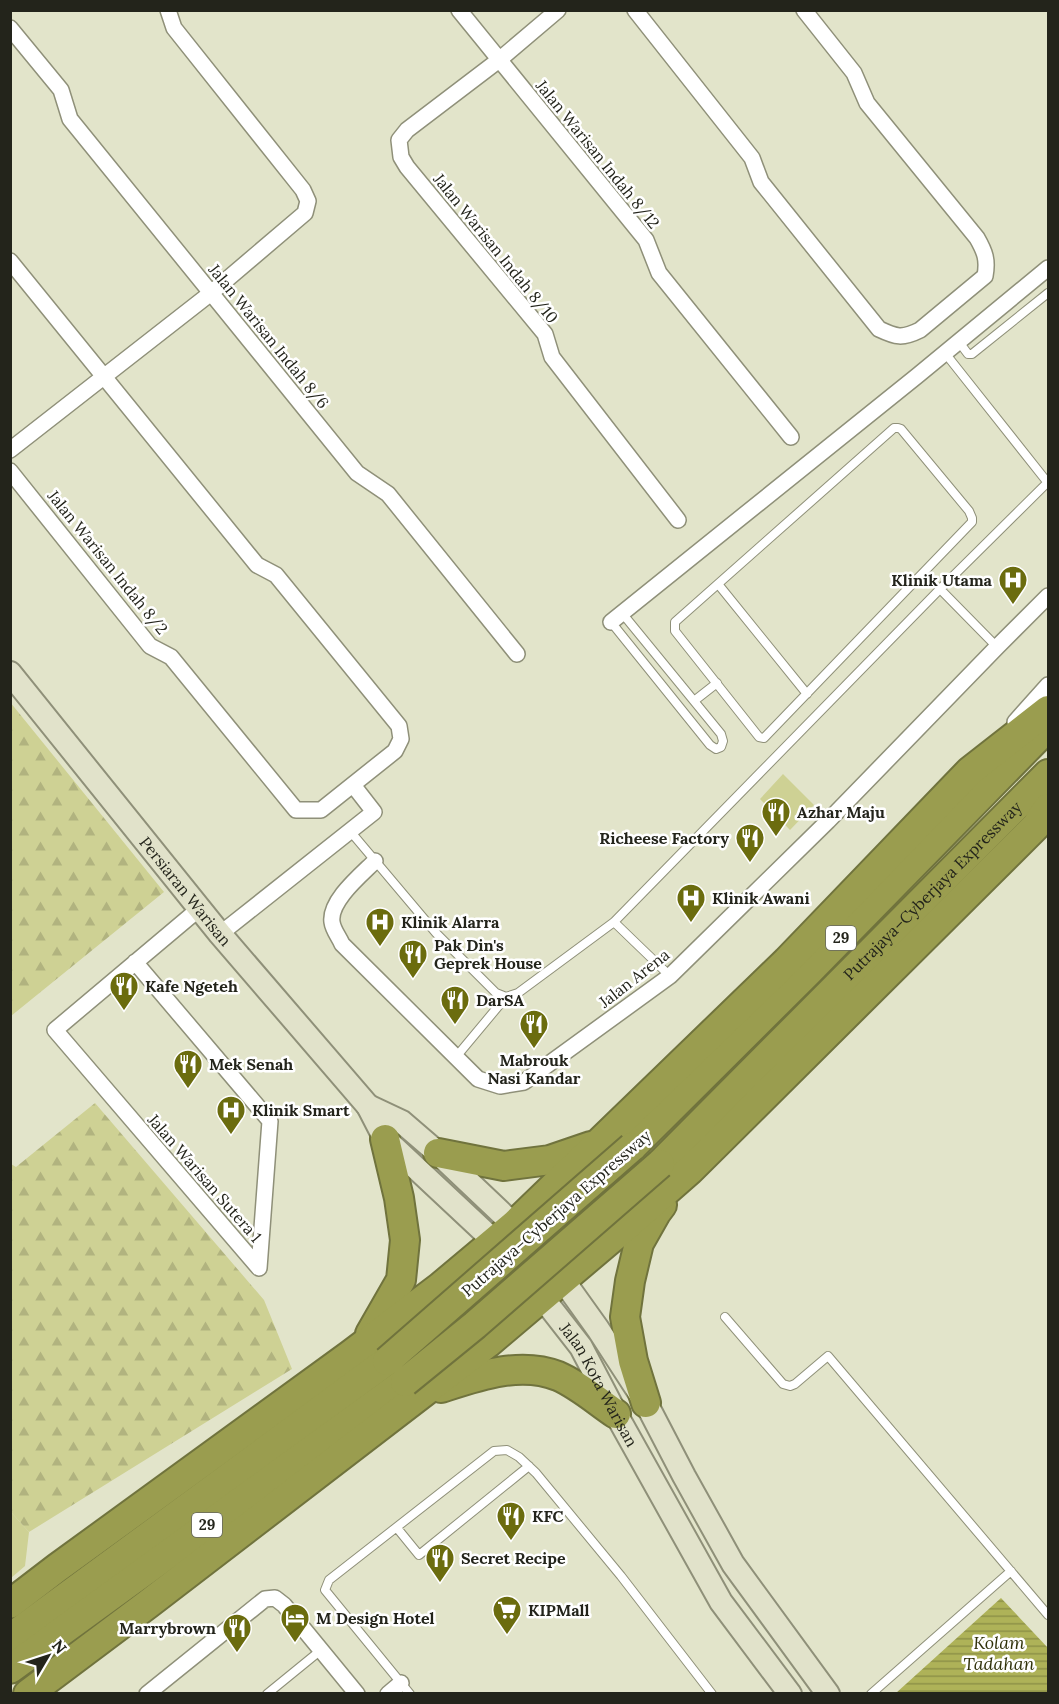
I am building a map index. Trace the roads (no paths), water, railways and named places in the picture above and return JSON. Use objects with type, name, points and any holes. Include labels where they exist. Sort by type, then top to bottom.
[{"type":"highway","points":[[10,1604],[350,1355],[440,1287],[504,1233],[787,961],[970,771],[1048,710]]},
{"type":"highway","name":"Putrajaya–Cyberjaya Expressway","points":[[10,1638],[405,1379],[1048,727]]},
{"type":"highway","name":"Putrajaya–Cyberjaya Expressway","points":[[10,1669],[475,1325],[660,1164],[1048,774]]},
{"type":"highway","points":[[28,1694],[405,1379],[488,1343],[625,1227],[690,1170],[1036,826],[1048,808]]},
{"type":"highway","points":[[350,1355],[373,1331],[401,1281],[405,1240],[399,1198],[385,1139]]},
{"type":"highway","points":[[438,1153],[504,1166],[550,1160],[596,1144]]},
{"type":"highway","points":[[571,1170],[558,1192],[557,1205],[568,1223],[585,1238],[603,1238],[625,1227]]},
{"type":"highway","points":[[646,1403],[633,1361],[625,1317],[630,1281],[639,1243],[656,1213],[690,1170]]},
{"type":"highway","points":[[440,1287],[472,1280],[487,1293],[498,1310],[496,1326],[488,1343]]},
{"type":"highway","points":[[405,1379],[472,1377],[521,1370],[546,1372],[560,1377],[616,1414]]},
{"type":"street","points":[[10,450],[211,293],[305,213],[308,201],[303,190],[174,28],[168,10]]},
{"type":"street","name":"Jalan Warisan Indah 8/12","points":[[459,10],[646,240],[659,273],[791,437]]},
{"type":"street","points":[[499,60],[558,10]]},
{"type":"street","points":[[634,10],[752,158],[761,182],[879,329],[896,337],[910,335],[920,330],[985,276],[986,252],[867,103],[854,73],[804,10]]},
{"type":"street","name":"Jalan Warisan Indah 8/6","points":[[10,28],[61,90],[70,119],[357,473],[388,494],[517,654]]},
{"type":"street","name":"Jalan Warisan Indah 8/10","points":[[499,60],[407,130],[399,140],[401,157],[545,334],[552,357],[678,520]]},
{"type":"street","points":[[10,261],[257,564],[276,574],[399,726],[400,739],[395,752],[352,785],[374,812],[220,934]]},
{"type":"street","points":[[616,617],[1048,269]]},
{"type":"street","name":"Jalan Warisan Indah 8/2","points":[[10,471],[150,646],[171,657],[296,810],[321,810],[352,785]]},
{"type":"street","name":"Jalan Arena","points":[[375,861],[340,897],[332,911],[332,925],[342,944],[478,1078],[500,1086],[524,1082],[670,976],[828,821],[1048,596]]},
{"type":"street","name":"Persiaran Warisan","points":[[10,673],[220,934],[368,1106]]},
{"type":"street","points":[[970,771],[1048,685]]},
{"type":"street","name":"Jalan Warisan Sutera 1","points":[[135,962],[270,1120],[259,1268],[55,1030],[135,962],[200,908]]},
{"type":"street","points":[[368,1106],[385,1139],[504,1233]]},
{"type":"street","points":[[368,1106],[402,1122],[438,1153],[552,1289]]},
{"type":"street","name":"Jalan Kota Warisan","points":[[552,1289],[598,1329],[646,1403],[733,1564],[828,1694]]},
{"type":"street","name":"Jalan Kota Warisan","points":[[552,1289],[616,1414],[721,1602],[790,1694]]},
{"type":"street","points":[[147,1694],[265,1599],[275,1599],[284,1605],[357,1694]]},
{"type":"street","points":[[388,1694],[405,1688]]},
{"type":"lane","points":[[959,342],[968,354],[972,354],[1048,293]]},
{"type":"lane","points":[[456,1057],[506,997],[518,993],[614,922],[1048,482],[945,353]]},
{"type":"lane","points":[[894,428],[901,429],[969,511],[972,522],[764,738],[759,737],[717,683],[675,631],[675,622],[894,428]]},
{"type":"lane","points":[[718,584],[807,694]]},
{"type":"lane","points":[[940,589],[997,647]]},
{"type":"lane","points":[[616,617],[721,734],[723,744],[716,749],[710,745],[616,617]]},
{"type":"lane","points":[[694,702],[717,683]]},
{"type":"lane","points":[[350,831],[436,933],[496,993],[506,997]]},
{"type":"lane","points":[[614,922],[670,976]]},
{"type":"lane","points":[[725,1317],[783,1384],[790,1386],[795,1384],[828,1356],[1048,1615]]},
{"type":"lane","points":[[405,1688],[325,1590],[329,1580],[494,1451],[507,1450],[529,1466],[621,1576],[712,1694]]},
{"type":"lane","points":[[397,1528],[419,1555],[529,1466]]},
{"type":"lane","points":[[871,1694],[1011,1571]]},
{"type":"lane","points":[[267,1694],[321,1650]]},
{"type":"water","name":"Kolam Tadahan","points":[[1001,1598],[1048,1648],[1048,1693],[896,1693]]},
{"type":"place","name":"Klinik Utama","points":[[1013,606]]},
{"type":"place","name":"Azhar Maju","points":[[776,838]]},
{"type":"place","name":"Richeese Factory","points":[[750,864]]},
{"type":"place","name":"Klinik Awani","points":[[691,924]]},
{"type":"place","name":"Klinik Alarra","points":[[380,948]]},
{"type":"place","name":"Pak Din's Geprek House","points":[[413,980]]},
{"type":"place","name":"Kafe Ngeteh","points":[[124,1012]]},
{"type":"place","name":"DarSA","points":[[455,1026]]},
{"type":"place","name":"Mabrouk Nasi Kandar","points":[[534,1050]]},
{"type":"place","name":"Mek Senah","points":[[188,1090]]},
{"type":"place","name":"Klinik Smart","points":[[231,1136]]},
{"type":"place","name":"KFC","points":[[511,1542]]},
{"type":"place","name":"Secret Recipe","points":[[440,1584]]},
{"type":"place","name":"KIPMall","points":[[507,1636]]},
{"type":"place","name":"M Design Hotel","points":[[295,1644]]},
{"type":"place","name":"Marrybrown","points":[[237,1654]]}]
